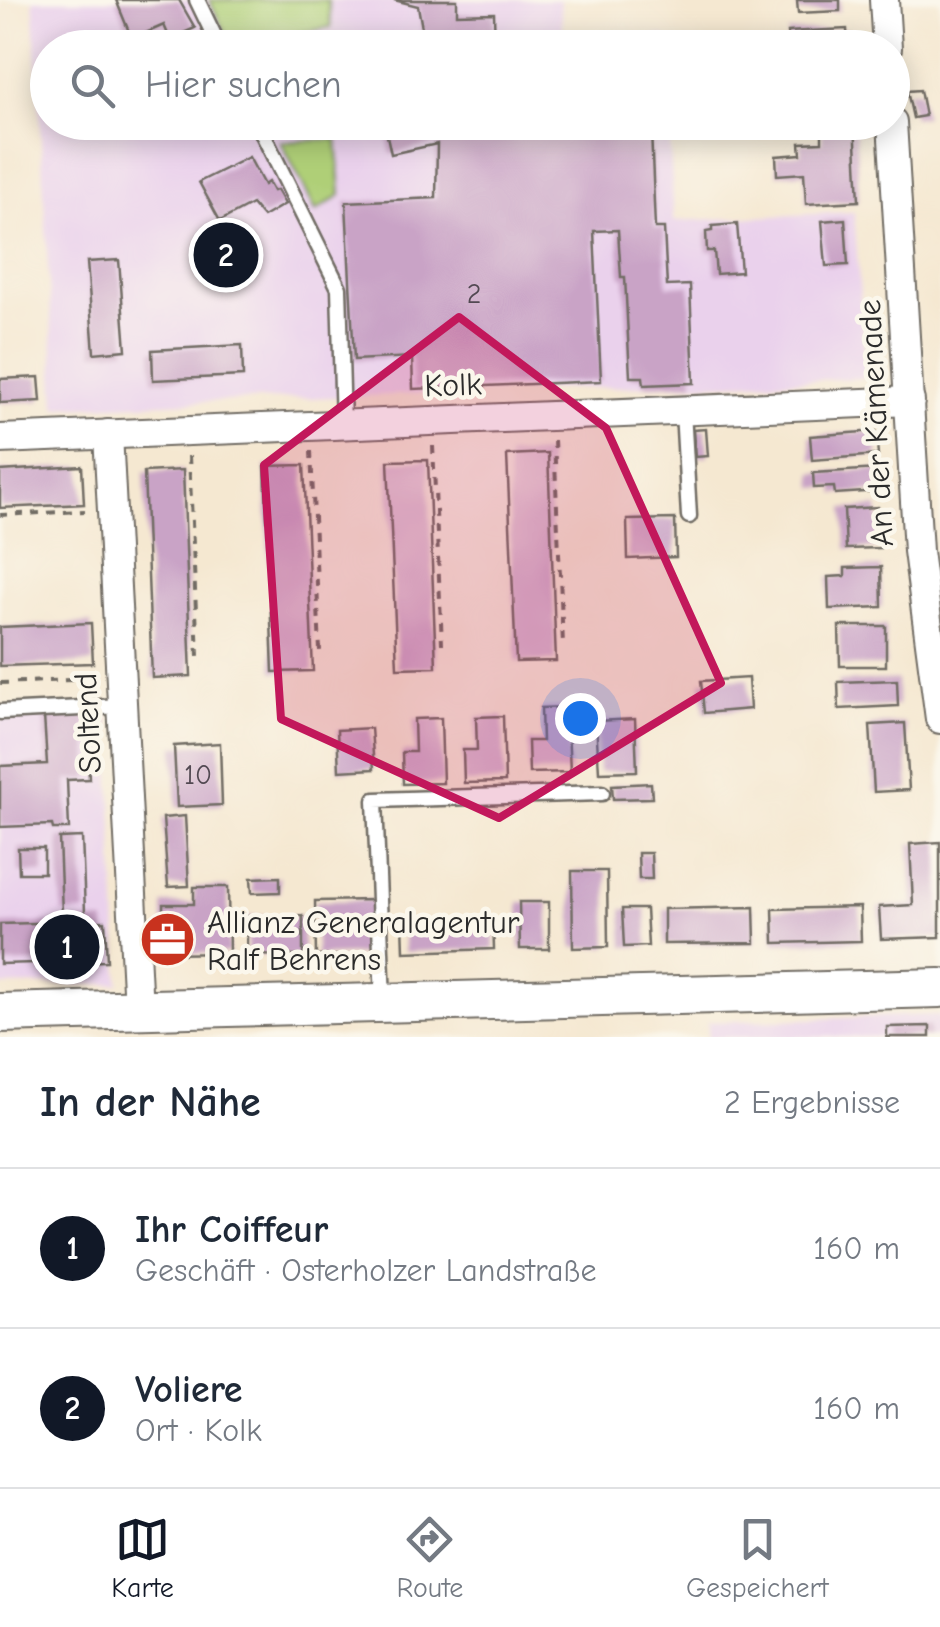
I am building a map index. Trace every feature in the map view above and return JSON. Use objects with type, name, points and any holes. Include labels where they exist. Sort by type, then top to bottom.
[{"type":"main road","points":[[0,1013],[940,988]]},
{"type":"street","points":[[884,0],[886,30]]},
{"type":"street","name":"An der Kämenade","points":[[893,140],[918,551],[940,719]]},
{"type":"street","name":"Kolk","points":[[0,439],[910,401]]},
{"type":"street","name":"Soltend","points":[[108,434],[138,1009]]},
{"type":"lane","points":[[197,0],[211,30]]},
{"type":"lane","points":[[266,140],[339,288],[343,424]]},
{"type":"lane","points":[[683,410],[689,516]]},
{"type":"lane","points":[[0,712],[121,692]]},
{"type":"lane","points":[[383,1001],[375,800],[602,793]]},
{"type":"path","points":[[553,416],[563,644]]},
{"type":"path","points":[[432,421],[442,644]]},
{"type":"path","points":[[310,426],[320,651]]},
{"type":"path","points":[[188,431],[198,656]]},
{"type":"path","points":[[0,515],[112,510]]},
{"type":"path","points":[[0,683],[121,692]]},
{"type":"highlighted area","points":[[459,317],[606,428],[721,683],[499,818],[281,719],[264,465]]},
{"type":"shaded area","points":[[33,0],[560,0],[562,30],[35,30]]},
{"type":"shaded area","points":[[41,140],[670,140],[674,221],[854,212],[866,378],[56,407]]},
{"type":"shaded area","points":[[108,707],[119,984],[0,986],[0,711]]},
{"type":"shaded area","points":[[940,1015],[940,1037],[708,1037],[708,1022]]},
{"type":"green space","points":[[209,0],[328,0],[331,27],[224,30]]},
{"type":"green space","points":[[337,140],[341,195],[316,211],[281,142]]},
{"type":"building","points":[[116,0],[179,0],[195,28],[166,30],[164,25],[153,30],[128,30]]},
{"type":"building","points":[[394,0],[457,0],[457,14],[494,13],[494,30],[422,30],[418,6]]},
{"type":"building","points":[[797,0],[840,0],[840,11],[798,13]]},
{"type":"building","points":[[920,90],[925,116],[913,118],[910,91]]},
{"type":"building","points":[[388,140],[651,140],[655,228],[664,228],[667,286],[690,285],[694,383],[644,385],[643,377],[630,377],[625,277],[621,277],[618,230],[594,231],[601,381],[413,389],[412,357],[354,360],[346,202],[436,198],[437,144],[391,154]]},
{"type":"building","points":[[856,140],[859,201],[806,204],[804,173],[777,175],[776,156],[801,154],[800,143]]},
{"type":"building","points":[[249,157],[264,185],[268,182],[273,191],[277,190],[285,204],[263,217],[252,204],[220,221],[199,182]]},
{"type":"building","points":[[845,219],[848,265],[826,266],[822,221]]},
{"type":"building","points":[[737,224],[741,272],[716,274],[714,251],[707,251],[706,232],[712,231],[712,226]]},
{"type":"building","points":[[215,233],[249,250],[236,276],[202,260]]},
{"type":"building","points":[[119,260],[126,350],[94,353],[87,262]]},
{"type":"building","points":[[242,345],[243,376],[153,380],[152,350]]},
{"type":"building","points":[[39,377],[41,401],[0,403],[0,379]]},
{"type":"building","points":[[706,429],[708,456],[695,457],[693,430]]},
{"type":"building","points":[[876,431],[878,455],[812,460],[810,436]]},
{"type":"building","points":[[548,453],[556,661],[516,662],[507,455]]},
{"type":"building","points":[[428,460],[436,667],[397,668],[388,461]]},
{"type":"building","points":[[304,465],[313,671],[273,672],[265,466]]},
{"type":"building","points":[[82,466],[84,504],[0,508],[0,471]]},
{"type":"building","points":[[878,469],[879,491],[835,494],[834,487],[814,488],[813,473]]},
{"type":"building","points":[[183,470],[191,676],[152,678],[144,472]]},
{"type":"building","points":[[878,507],[880,548],[846,549],[844,509]]},
{"type":"building","points":[[675,519],[676,557],[628,559],[627,520]]},
{"type":"building","points":[[881,567],[882,607],[829,609],[828,577],[845,576],[845,568]]},
{"type":"building","points":[[91,623],[93,663],[0,666],[0,627]]},
{"type":"building","points":[[839,626],[886,626],[886,666],[840,666]]},
{"type":"building","points":[[748,678],[750,709],[704,713],[701,681]]},
{"type":"building","points":[[897,680],[898,706],[839,709],[838,682]]},
{"type":"building","points":[[567,707],[570,772],[529,773],[528,741],[542,741],[541,708]]},
{"type":"building","points":[[86,714],[89,779],[67,780],[69,829],[53,829],[52,825],[0,827],[0,766],[47,764],[44,716]]},
{"type":"building","points":[[503,716],[505,782],[464,783],[463,750],[477,750],[476,717]]},
{"type":"building","points":[[441,718],[443,783],[403,784],[402,752],[415,752],[414,719]]},
{"type":"building","points":[[635,719],[637,771],[599,772],[596,721]]},
{"type":"building","points":[[905,723],[909,790],[874,792],[870,725]]},
{"type":"building","points":[[371,728],[374,769],[339,771],[337,730]]},
{"type":"building","points":[[220,743],[222,805],[177,807],[174,746]]},
{"type":"building","points":[[651,783],[652,798],[613,799],[612,785]]},
{"type":"building","points":[[185,816],[189,886],[168,887],[163,818]]},
{"type":"building","points":[[82,837],[85,912],[62,913],[59,838]]},
{"type":"building","points":[[940,842],[940,937],[881,939],[879,907],[913,905],[910,844]]},
{"type":"building","points":[[18,848],[44,848],[44,873],[19,873]]},
{"type":"building","points":[[638,853],[651,853],[652,879],[639,879]]},
{"type":"building","points":[[572,871],[607,871],[608,947],[573,948]]},
{"type":"building","points":[[280,877],[280,892],[252,893],[251,878]]},
{"type":"building","points":[[194,887],[228,887],[229,953],[164,954],[163,904],[194,904]]},
{"type":"building","points":[[372,900],[374,954],[316,956],[315,901]]},
{"type":"building","points":[[519,902],[549,902],[549,949],[520,949]]},
{"type":"building","points":[[754,907],[755,943],[664,944],[664,909]]},
{"type":"building","points":[[860,907],[861,941],[774,943],[773,909]]},
{"type":"building","points":[[622,909],[646,909],[648,946],[624,947]]},
{"type":"building","points":[[247,916],[303,916],[303,956],[247,955]]},
{"type":"building","points":[[493,919],[494,949],[404,952],[403,921]]},
{"type":"building","points":[[105,921],[107,961],[0,964],[0,924]]},
{"type":"building","points":[[930,1026],[930,1037],[887,1037],[887,1027]]},
{"type":"place","name":"Voliere","points":[[226,255]]},
{"type":"place","name":"Allianz Generalagentur Ralf Behrens","points":[[168,940]]},
{"type":"place","name":"Ihr Coiffeur","points":[[67,947]]}]
